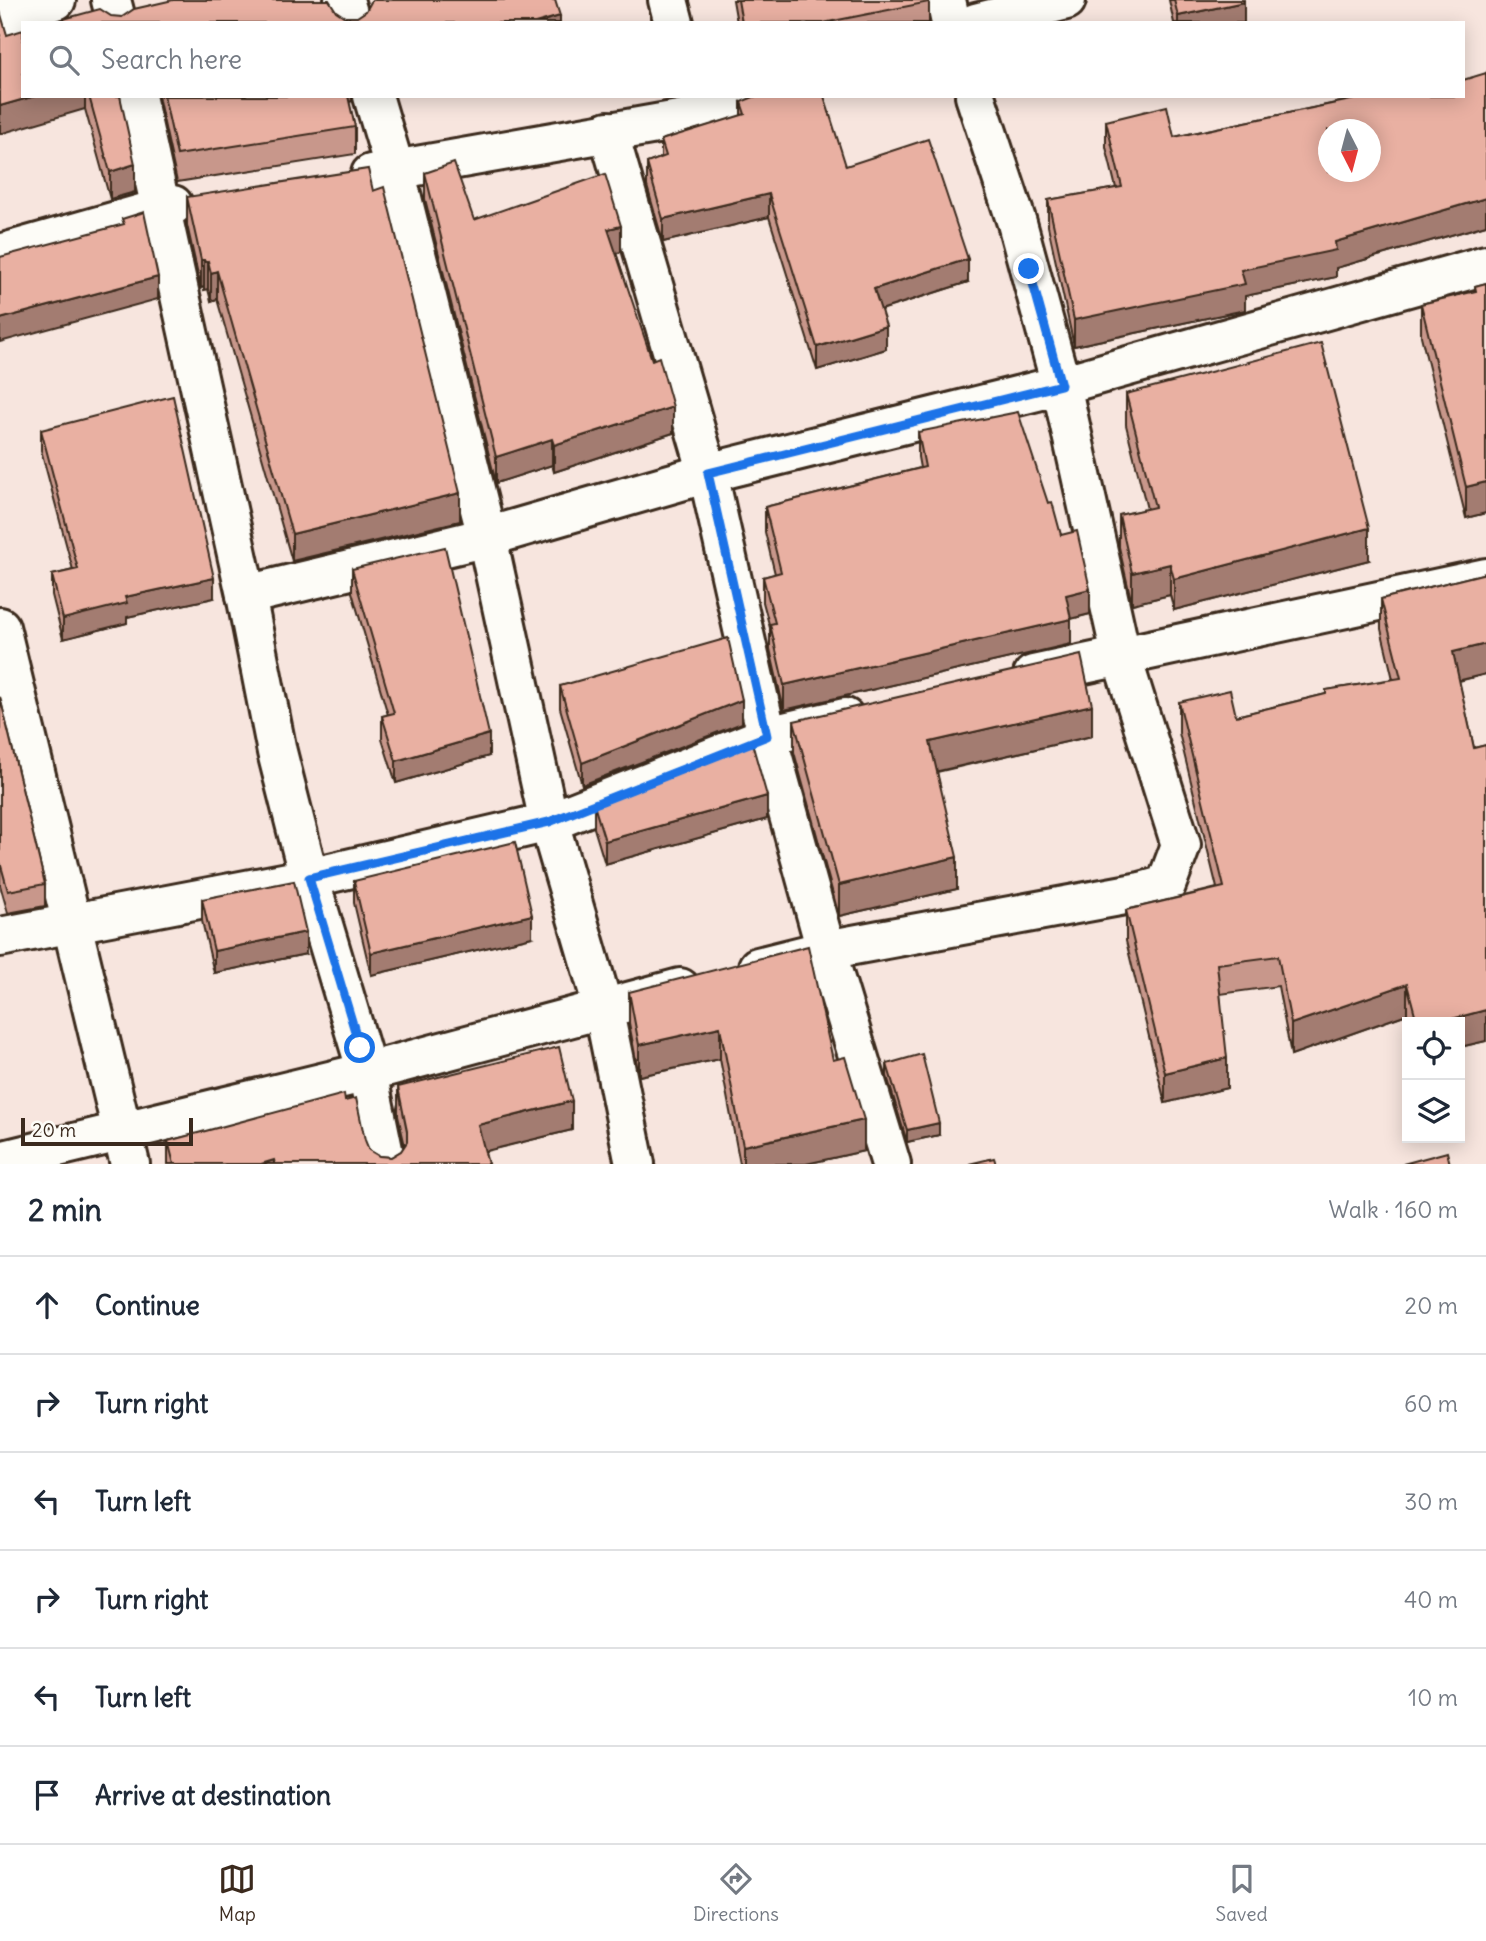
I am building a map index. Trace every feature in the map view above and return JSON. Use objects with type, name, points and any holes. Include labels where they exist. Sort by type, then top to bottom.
[{"type":"street","points":[[0,17],[56,0]]},
{"type":"street","points":[[111,0],[116,21]]},
{"type":"street","points":[[344,0],[350,21]]},
{"type":"street","points":[[668,0],[673,21]]},
{"type":"street","points":[[946,0],[951,21]]},
{"type":"street","points":[[984,21],[1066,0]]},
{"type":"street","points":[[136,98],[246,595],[277,752],[309,878],[367,1072],[386,1164]]},
{"type":"street","points":[[374,98],[395,170],[487,537],[549,822],[603,1007],[635,1164]]},
{"type":"street","points":[[340,179],[608,131],[694,106],[744,98]]},
{"type":"street","points":[[0,1161],[125,1147],[367,1072],[603,1007],[826,950],[1141,892],[1166,885],[1181,845],[1121,655],[1061,385],[1017,222],[976,98]]},
{"type":"street","points":[[608,131],[708,473],[767,736],[826,950],[891,1164]]},
{"type":"street","points":[[0,254],[162,207],[203,201]]},
{"type":"street","points":[[246,595],[487,537],[708,473],[1061,385],[1486,265]]},
{"type":"street","points":[[999,683],[1486,578]]},
{"type":"street","points":[[0,627],[125,1147]]},
{"type":"street","points":[[0,937],[309,878],[549,822],[767,736],[876,711]]},
{"type":"building","points":[[173,0],[329,0],[336,11],[345,17],[357,17],[366,11],[372,0],[555,0],[560,16],[542,21],[56,21],[100,9],[111,16],[122,17],[134,9]]},
{"type":"building","points":[[738,0],[929,0],[833,21],[742,21]]},
{"type":"building","points":[[1174,0],[1244,0],[1244,2],[1178,16]]},
{"type":"building","points":[[0,11],[7,35],[21,31],[21,98],[28,98],[0,106]]},
{"type":"building","points":[[1486,73],[1486,198],[1335,242],[1336,250],[1241,270],[1245,284],[1074,320],[1048,200],[1122,187],[1106,121],[1167,106],[1174,137],[1360,98],[1465,98],[1465,79]]},
{"type":"building","points":[[90,98],[120,98],[135,164],[110,172]]},
{"type":"building","points":[[164,98],[348,98],[355,127],[177,155]]},
{"type":"building","points":[[751,98],[825,98],[846,166],[928,139],[968,259],[874,289],[886,326],[817,347],[769,194],[663,219],[647,163],[666,156],[661,140],[745,114],[741,102]]},
{"type":"building","points":[[454,163],[474,220],[605,174],[621,226],[608,229],[652,360],[659,357],[673,407],[554,445],[552,439],[496,457],[425,173]]},
{"type":"building","points":[[368,169],[373,191],[384,187],[460,493],[292,534],[217,271],[211,273],[208,261],[201,260],[187,197]]},
{"type":"building","points":[[144,212],[158,277],[0,319],[0,257],[124,224],[122,219]]},
{"type":"building","points":[[1486,283],[1486,482],[1466,487],[1421,304],[1476,291],[1475,286]]},
{"type":"building","points":[[1321,343],[1369,528],[1174,579],[1170,564],[1132,573],[1119,515],[1155,507],[1126,394]]},
{"type":"building","points":[[173,396],[214,578],[125,597],[127,603],[63,619],[52,575],[78,569],[41,430]]},
{"type":"building","points":[[1018,412],[1048,503],[1052,502],[1061,535],[1077,531],[1090,589],[1066,595],[1071,619],[784,685],[770,624],[775,623],[763,577],[781,572],[765,507],[925,467],[918,432]]},
{"type":"building","points":[[445,547],[489,734],[396,761],[382,716],[394,713],[352,569]]},
{"type":"building","points":[[1486,573],[1486,644],[1453,652],[1474,748],[1486,745],[1486,1010],[1459,1017],[1416,1017],[1407,984],[1291,1024],[1278,956],[1217,964],[1227,1058],[1165,1073],[1126,910],[1224,887],[1179,702],[1230,690],[1236,716],[1326,694],[1326,690],[1401,678],[1381,599]]},
{"type":"building","points":[[728,638],[742,700],[582,763],[560,686]]},
{"type":"building","points":[[1081,655],[1092,705],[930,742],[957,857],[839,885],[794,721]]},
{"type":"building","points":[[0,697],[45,884],[8,891],[0,862]]},
{"type":"building","points":[[752,743],[767,796],[605,841],[594,805]]},
{"type":"building","points":[[515,842],[532,915],[371,953],[354,881]]},
{"type":"building","points":[[294,881],[306,932],[214,951],[202,899]]},
{"type":"building","points":[[808,946],[833,1060],[845,1057],[864,1120],[743,1146],[720,1027],[639,1045],[629,992]]},
{"type":"building","points":[[559,1047],[572,1101],[478,1125],[488,1164],[275,1164],[274,1160],[261,1164],[174,1164],[168,1141],[344,1094],[345,1101],[356,1098],[369,1150],[379,1156],[391,1157],[401,1151],[407,1142],[398,1087]]},
{"type":"building","points":[[922,1054],[939,1123],[907,1130],[887,1064]]},
{"type":"building","points":[[1447,1152],[1450,1164],[1403,1164]]},
{"type":"building","points":[[994,1158],[996,1164],[969,1164]]},
{"type":"route","points":[[360,1048],[309,878],[549,822],[767,736],[708,473],[1061,385],[1029,269]]}]
